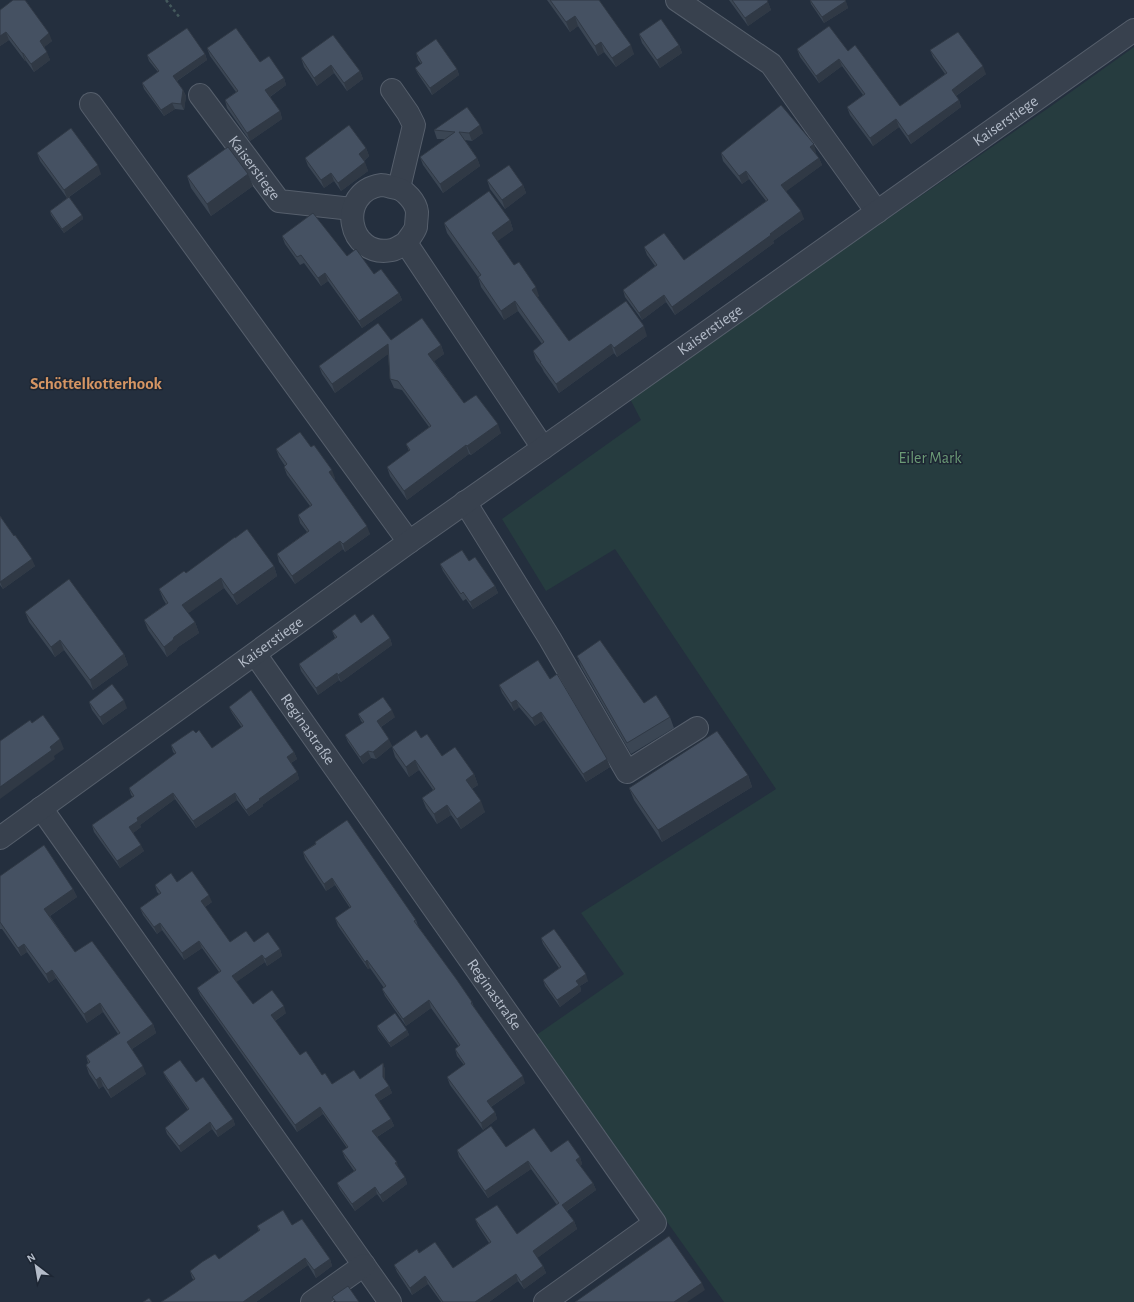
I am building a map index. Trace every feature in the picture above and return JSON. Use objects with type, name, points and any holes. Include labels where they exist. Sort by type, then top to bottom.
[{"type":"street","points":[[676,0],[771,64],[877,212]]},
{"type":"street","name":"Kaiserstiege","points":[[0,838],[465,502],[544,448],[1134,30]]},
{"type":"street","points":[[392,90],[408,113],[414,125],[399,188]]},
{"type":"street","name":"Kaiserstiege","points":[[200,94],[279,201],[352,209]]},
{"type":"street","points":[[91,104],[409,542]]},
{"type":"street","points":[[382,185],[399,188],[410,197],[417,211],[415,229],[406,243],[393,250],[378,251],[364,244],[356,234],[352,222],[352,209],[357,199],[367,190],[382,185]]},
{"type":"street","points":[[406,243],[544,448]]},
{"type":"street","points":[[465,502],[550,639],[627,772],[697,728]]},
{"type":"street","name":"Reginastraße","points":[[255,654],[655,1223],[545,1302]]},
{"type":"street","points":[[40,808],[390,1302]]},
{"type":"street","points":[[312,1302],[364,1265]]},
{"type":"path","points":[[166,0],[180,18]]},
{"type":"green space","name":"Eiler Mark","points":[[1134,47],[1134,1302],[724,1302],[535,1036],[624,974],[581,913],[776,789],[615,549],[546,591],[502,519],[641,420],[629,397],[1047,109]]},
{"type":"building","points":[[13,0],[25,0],[49,33],[40,41],[47,52],[31,64],[6,32],[0,36],[0,10]]},
{"type":"building","points":[[550,0],[599,0],[631,45],[612,58],[601,42],[595,46],[575,16],[566,22]]},
{"type":"building","points":[[732,0],[767,0],[768,2],[745,18]]},
{"type":"building","points":[[810,0],[845,0],[846,1],[822,17]]},
{"type":"building","points":[[661,19],[679,45],[657,60],[639,34]]},
{"type":"building","points":[[829,26],[848,51],[855,45],[900,106],[947,73],[930,50],[958,32],[983,66],[952,90],[959,100],[908,136],[896,119],[870,138],[847,107],[865,94],[839,59],[816,76],[797,49]]},
{"type":"building","points":[[187,28],[205,54],[173,76],[183,90],[181,104],[172,103],[161,110],[142,83],[159,71],[147,55]]},
{"type":"building","points":[[236,28],[260,62],[269,56],[284,78],[265,90],[280,111],[247,133],[225,100],[238,91],[207,48]]},
{"type":"building","points":[[333,35],[360,71],[344,83],[331,65],[314,78],[301,58]]},
{"type":"building","points":[[436,39],[457,69],[430,88],[415,68],[422,63],[416,53]]},
{"type":"building","points":[[781,105],[814,144],[810,147],[819,158],[781,185],[801,211],[770,234],[771,235],[672,307],[664,295],[639,313],[623,290],[657,265],[644,247],[664,233],[684,260],[768,200],[746,171],[739,176],[721,153]]},
{"type":"building","points":[[467,107],[480,125],[469,133],[459,132],[477,158],[440,184],[420,157],[455,132],[434,130]]},
{"type":"building","points":[[349,125],[366,148],[359,154],[365,162],[338,183],[331,173],[321,180],[305,158]]},
{"type":"building","points":[[71,128],[98,165],[64,190],[37,153]]},
{"type":"building","points":[[228,147],[248,174],[207,204],[187,176]]},
{"type":"building","points":[[509,165],[523,185],[502,200],[487,180]]},
{"type":"building","points":[[489,191],[510,220],[492,233],[514,265],[519,262],[536,287],[532,290],[569,341],[626,301],[644,326],[614,348],[611,344],[556,384],[533,351],[544,342],[515,301],[501,311],[478,277],[481,275],[444,223]]},
{"type":"building","points":[[69,197],[82,215],[62,229],[50,211]]},
{"type":"building","points":[[313,213],[347,256],[356,249],[374,274],[381,269],[399,293],[359,321],[325,273],[318,278],[301,255],[297,257],[282,236]]},
{"type":"building","points":[[422,318],[441,345],[428,354],[464,403],[476,395],[498,424],[467,446],[466,445],[404,491],[387,467],[410,450],[406,444],[431,426],[398,381],[390,379],[388,344],[332,384],[319,366],[378,323],[391,340]]},
{"type":"building","points":[[300,432],[311,447],[314,445],[332,470],[329,472],[367,526],[343,544],[340,541],[292,576],[277,554],[309,531],[298,515],[312,505],[284,467],[287,464],[276,449]]},
{"type":"building","points":[[0,516],[32,559],[0,582]]},
{"type":"building","points":[[247,529],[274,566],[233,595],[221,578],[182,605],[195,622],[174,637],[173,640],[164,647],[144,620],[168,603],[159,589],[184,571],[186,573]]},
{"type":"building","points":[[462,550],[469,561],[475,557],[495,586],[470,602],[463,592],[461,594],[440,564]]},
{"type":"building","points":[[69,579],[124,654],[90,680],[60,640],[51,647],[25,612]]},
{"type":"building","points":[[355,614],[361,623],[373,614],[390,638],[338,675],[337,673],[316,688],[299,664],[337,637],[332,631]]},
{"type":"building","points":[[600,640],[644,703],[656,695],[670,717],[627,743],[577,656]]},
{"type":"building","points":[[538,660],[550,679],[557,674],[607,759],[583,774],[541,712],[532,718],[516,700],[511,703],[499,685]]},
{"type":"building","points":[[112,684],[124,700],[100,717],[89,702]]},
{"type":"building","points":[[251,690],[294,752],[287,757],[297,772],[246,810],[235,793],[193,821],[173,793],[137,818],[138,821],[129,827],[141,845],[117,861],[92,825],[134,796],[129,788],[176,753],[171,745],[193,730],[196,733],[199,730],[212,748],[243,726],[229,707]]},
{"type":"building","points":[[383,697],[392,710],[377,721],[389,739],[373,752],[368,751],[360,757],[345,735],[364,722],[358,714]]},
{"type":"building","points":[[43,715],[60,739],[50,747],[52,750],[0,787],[0,741],[30,720],[32,723]]},
{"type":"building","points":[[416,730],[421,738],[427,734],[442,756],[455,747],[474,774],[466,780],[481,801],[457,819],[447,805],[434,814],[422,798],[435,789],[415,760],[406,767],[392,747]]},
{"type":"building","points":[[717,731],[748,775],[658,830],[629,788]]},
{"type":"building","points":[[347,820],[416,920],[414,921],[457,980],[472,1002],[471,1003],[523,1076],[487,1101],[495,1112],[481,1123],[447,1077],[465,1064],[455,1049],[460,1045],[429,1000],[403,1019],[382,989],[386,986],[367,960],[365,962],[335,918],[351,907],[332,878],[324,884],[303,852]]},
{"type":"building","points":[[44,845],[73,889],[44,909],[75,952],[92,941],[153,1024],[127,1042],[143,1066],[108,1090],[100,1077],[96,1080],[86,1065],[90,1062],[86,1056],[120,1033],[100,1003],[84,1014],[52,970],[46,974],[24,944],[18,948],[0,922],[0,876]]},
{"type":"building","points":[[192,871],[209,895],[201,901],[230,942],[246,931],[254,942],[268,932],[280,949],[265,959],[262,955],[232,976],[253,1004],[272,990],[284,1006],[271,1015],[300,1055],[306,1051],[322,1075],[325,1073],[332,1084],[354,1070],[360,1079],[383,1063],[383,1077],[389,1086],[375,1095],[391,1119],[372,1131],[397,1162],[395,1163],[405,1177],[380,1195],[375,1187],[352,1204],[337,1183],[356,1170],[342,1151],[348,1147],[320,1107],[295,1125],[197,988],[221,971],[199,941],[182,953],[160,923],[154,927],[140,908],[161,893],[155,885],[171,873],[177,882]]},
{"type":"building","points":[[554,929],[586,974],[576,981],[579,985],[557,1000],[543,980],[561,967],[541,938]]},
{"type":"building","points":[[395,1013],[407,1030],[389,1043],[377,1026]]},
{"type":"building","points":[[180,1060],[196,1082],[203,1077],[233,1119],[216,1131],[210,1122],[179,1146],[165,1128],[189,1109],[163,1072]]},
{"type":"building","points":[[491,1126],[506,1147],[534,1128],[551,1152],[568,1140],[580,1157],[576,1160],[593,1183],[562,1205],[574,1221],[533,1251],[543,1266],[521,1282],[516,1274],[475,1302],[443,1302],[425,1276],[410,1288],[394,1265],[417,1249],[419,1253],[435,1242],[453,1268],[491,1242],[475,1219],[497,1205],[517,1234],[559,1203],[528,1161],[485,1191],[457,1150]]},
{"type":"building","points":[[283,1210],[292,1225],[302,1219],[330,1259],[314,1270],[305,1258],[243,1302],[161,1302],[195,1279],[190,1271],[215,1254],[219,1259],[260,1230],[257,1226]]},
{"type":"building","points":[[669,1236],[702,1283],[674,1302],[575,1302]]},
{"type":"building","points":[[348,1286],[359,1302],[336,1302],[332,1297]]},
{"type":"building","points":[[149,1298],[152,1302],[143,1302]]},
{"type":"district","name":"Schöttelkotterhook","points":[[96,383]]}]
